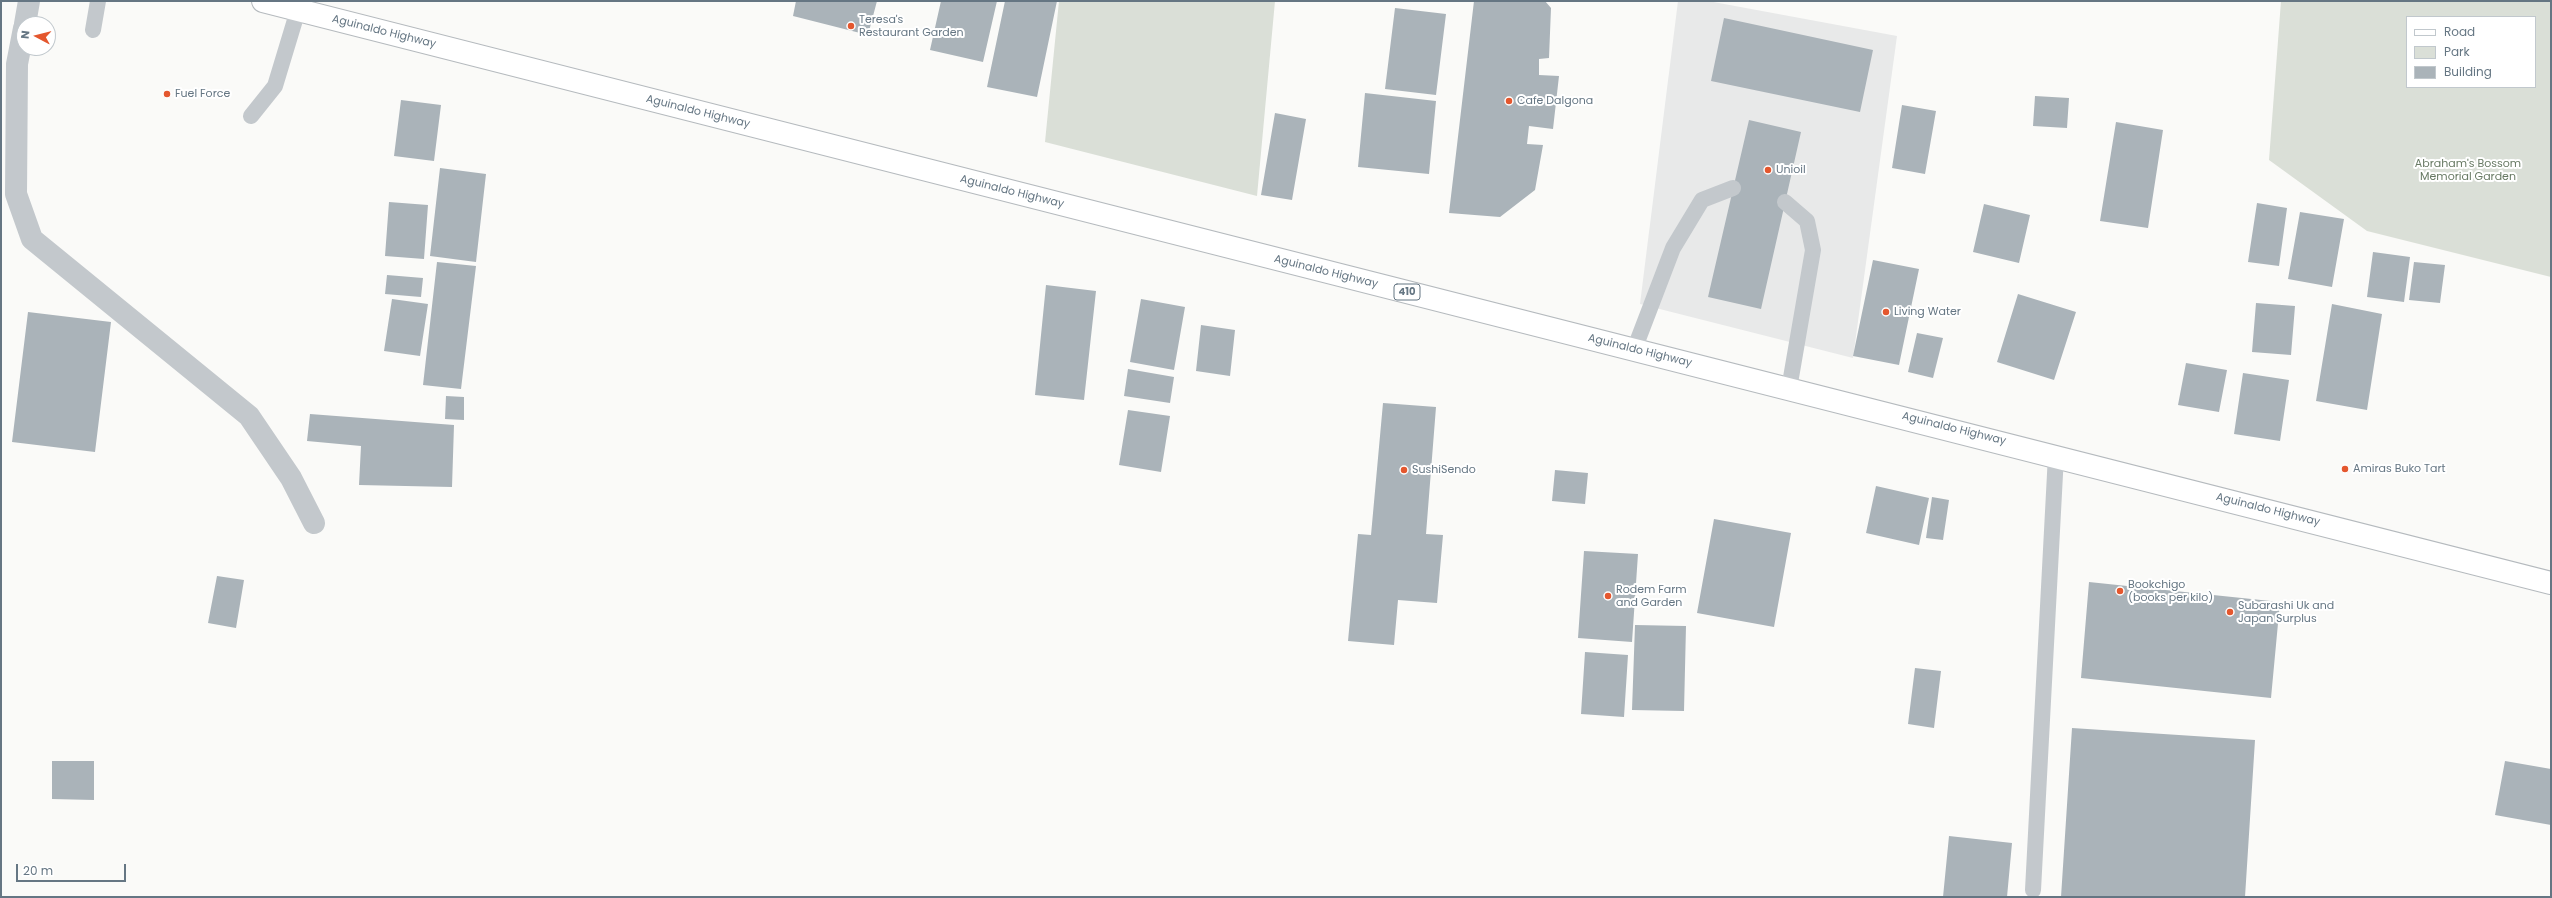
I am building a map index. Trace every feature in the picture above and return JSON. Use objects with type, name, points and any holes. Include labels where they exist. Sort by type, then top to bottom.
[{"type":"main road","name":"Aguinaldo Highway","points":[[263,1],[300,6],[1634,350],[2056,455],[2551,583]]},
{"type":"street","points":[[26,16],[29,1]]},
{"type":"street","points":[[19,56],[17,64],[16,194],[32,239],[249,416],[292,478],[314,523]]},
{"type":"lane","points":[[94,30],[98,1]]},
{"type":"lane","points":[[251,116],[275,86],[300,6]]},
{"type":"lane","points":[[1634,350],[1673,248],[1702,200],[1733,188]]},
{"type":"lane","points":[[1785,202],[1807,221],[1813,250],[1789,389]]},
{"type":"lane","points":[[2032,890],[2056,455]]},
{"type":"shaded area","name":"Unioil","points":[[1678,1],[1708,1],[1897,36],[1853,358],[1640,304]]},
{"type":"green space","points":[[1059,1],[1275,1],[1257,196],[1045,142]]},
{"type":"green space","name":"Abraham's Bossom Memorial Garden","points":[[2281,1],[2551,1],[2551,277],[2367,231],[2269,160]]},
{"type":"building","name":"Teresa's Restaurant Garden","points":[[796,1],[877,1],[868,35],[793,16]]},
{"type":"building","points":[[941,1],[997,1],[983,62],[930,50]]},
{"type":"building","points":[[1005,1],[1057,1],[1037,97],[987,87]]},
{"type":"building","name":"Cafe Dalgona","points":[[1474,1],[1545,1],[1551,8],[1549,58],[1539,59],[1539,75],[1559,76],[1553,129],[1529,126],[1527,144],[1543,145],[1535,190],[1500,217],[1449,213]]},
{"type":"building","points":[[1395,8],[1446,14],[1436,95],[1385,89]]},
{"type":"building","points":[[1724,18],[1873,50],[1860,112],[1711,81]]},
{"type":"building","points":[[1365,93],[1436,101],[1429,174],[1358,167]]},
{"type":"building","points":[[2035,96],[2069,98],[2067,128],[2033,126]]},
{"type":"building","points":[[401,100],[441,105],[434,161],[394,156]]},
{"type":"building","points":[[1902,105],[1936,111],[1925,174],[1892,168]]},
{"type":"building","points":[[1275,113],[1306,119],[1292,200],[1261,195]]},
{"type":"building","points":[[1749,120],[1801,132],[1761,309],[1708,297]]},
{"type":"building","points":[[2116,122],[2163,130],[2148,228],[2100,221]]},
{"type":"building","points":[[440,168],[486,174],[476,262],[430,256]]},
{"type":"building","points":[[389,202],[428,205],[424,259],[385,256]]},
{"type":"building","points":[[2257,203],[2287,208],[2279,266],[2248,262]]},
{"type":"building","points":[[1984,204],[2030,215],[2019,263],[1973,252]]},
{"type":"building","points":[[2300,212],[2344,219],[2332,287],[2288,279]]},
{"type":"building","points":[[2373,252],[2410,257],[2404,302],[2367,297]]},
{"type":"building","name":"Living Water","points":[[1873,260],[1919,269],[1899,365],[1853,356]]},
{"type":"building","points":[[437,262],[476,266],[461,389],[423,385]]},
{"type":"building","points":[[2414,262],[2445,265],[2440,303],[2409,300]]},
{"type":"building","points":[[387,275],[423,278],[421,297],[385,294]]},
{"type":"building","points":[[1046,285],[1096,291],[1084,400],[1035,395]]},
{"type":"building","points":[[2018,294],[2076,312],[2054,380],[1997,362]]},
{"type":"building","points":[[392,299],[428,304],[420,356],[384,351]]},
{"type":"building","points":[[1141,299],[1185,307],[1174,370],[1130,362]]},
{"type":"building","points":[[2256,303],[2295,306],[2291,355],[2252,352]]},
{"type":"building","points":[[2332,304],[2382,314],[2367,410],[2316,401]]},
{"type":"building","points":[[28,312],[111,322],[95,452],[12,442]]},
{"type":"building","points":[[1201,325],[1235,330],[1230,376],[1196,371]]},
{"type":"building","points":[[1917,333],[1943,338],[1933,378],[1908,372]]},
{"type":"building","points":[[2186,363],[2227,370],[2219,412],[2178,405]]},
{"type":"building","points":[[1128,369],[1174,377],[1170,403],[1124,396]]},
{"type":"building","points":[[2243,373],[2289,380],[2280,441],[2234,434]]},
{"type":"building","points":[[446,396],[464,397],[464,420],[445,419]]},
{"type":"building","name":"SushiSendo","points":[[1383,403],[1436,407],[1426,534],[1443,535],[1437,603],[1398,600],[1394,645],[1348,641],[1358,534],[1371,535]]},
{"type":"building","points":[[1128,410],[1170,416],[1161,472],[1119,465]]},
{"type":"building","points":[[310,414],[454,425],[452,487],[359,485],[361,446],[307,441]]},
{"type":"building","points":[[1555,470],[1588,473],[1585,504],[1552,501]]},
{"type":"building","points":[[1876,486],[1929,498],[1919,545],[1866,533]]},
{"type":"building","points":[[1932,497],[1949,500],[1943,540],[1926,538]]},
{"type":"building","points":[[1714,519],[1791,533],[1774,627],[1697,613]]},
{"type":"building","name":"Rodem Farm and Garden","points":[[1584,551],[1638,554],[1632,642],[1578,638]]},
{"type":"building","points":[[217,576],[244,580],[236,628],[208,623]]},
{"type":"building","points":[[2089,582],[2280,602],[2271,698],[2081,678]]},
{"type":"building","points":[[1635,625],[1686,626],[1684,711],[1632,710]]},
{"type":"building","points":[[1585,652],[1628,655],[1624,717],[1581,714]]},
{"type":"building","points":[[1915,668],[1941,671],[1934,728],[1908,724]]},
{"type":"building","points":[[2072,728],[2255,740],[2245,897],[2061,897]]},
{"type":"building","points":[[52,761],[94,761],[94,800],[52,799]]},
{"type":"building","points":[[2505,761],[2551,769],[2551,825],[2495,815]]},
{"type":"building","points":[[1949,836],[2012,843],[2007,897],[1943,897]]},
{"type":"place","name":"Teresa's Restaurant Garden","points":[[851,26]]},
{"type":"place","name":"Fuel Force","points":[[167,94]]},
{"type":"place","name":"Cafe Dalgona","points":[[1509,101]]},
{"type":"place","name":"Unioil","points":[[1768,170]]},
{"type":"place","name":"Living Water","points":[[1886,312]]},
{"type":"place","name":"Amiras Buko Tart","points":[[2345,469]]},
{"type":"place","name":"SushiSendo","points":[[1404,470]]},
{"type":"place","name":"Bookchigo (books per kilo)","points":[[2120,591]]},
{"type":"place","name":"Rodem Farm and Garden","points":[[1608,596]]},
{"type":"place","name":"Subarashi Uk and Japan Surplus","points":[[2230,612]]}]
